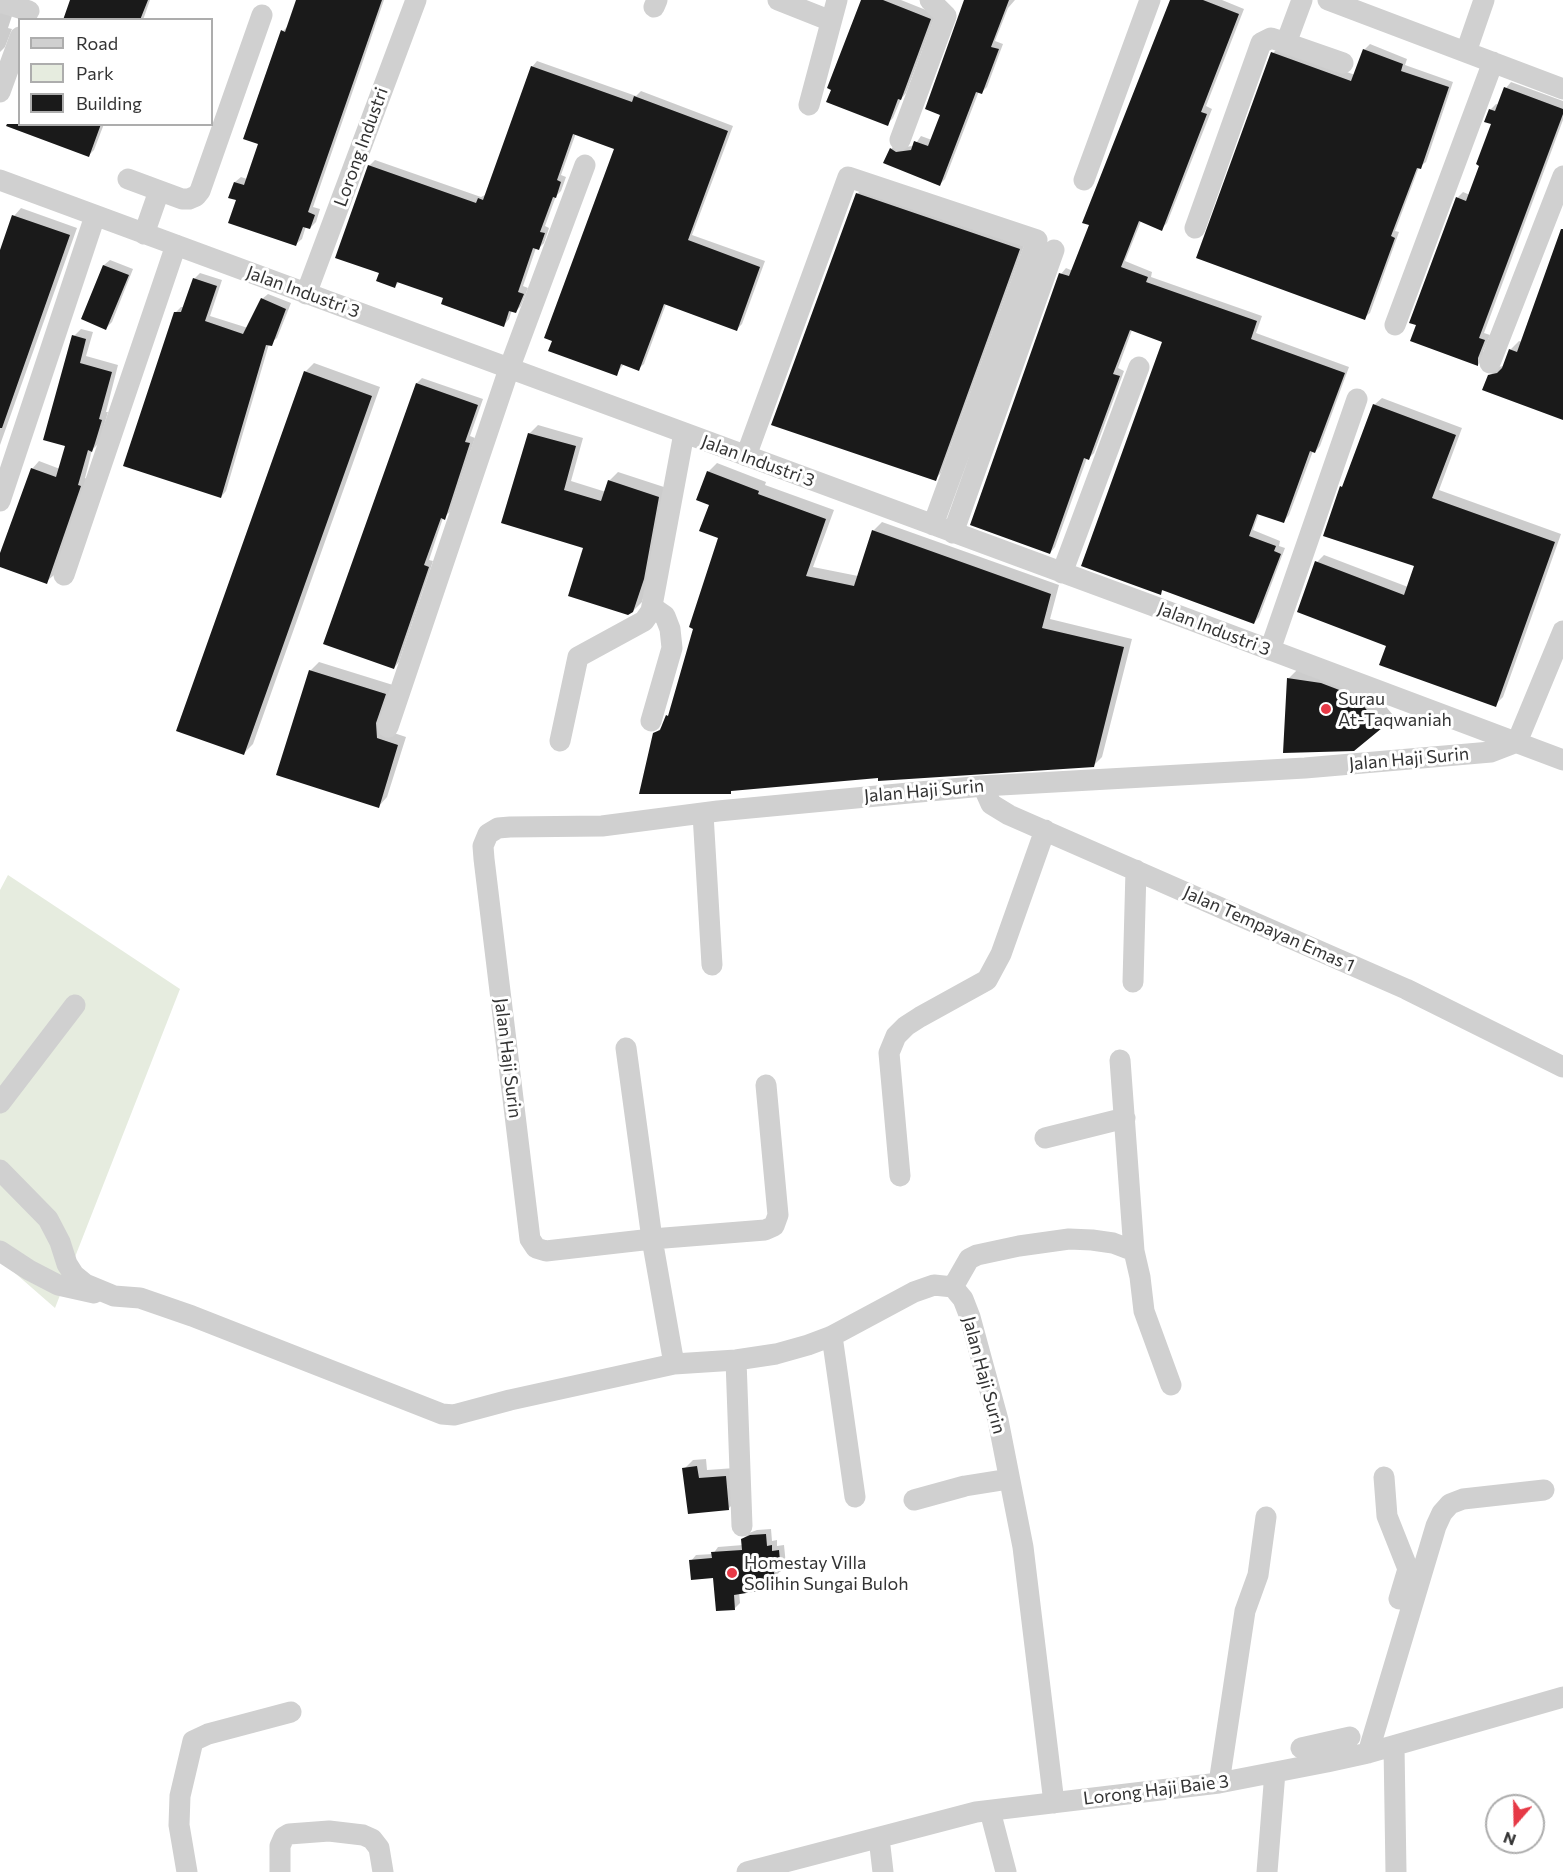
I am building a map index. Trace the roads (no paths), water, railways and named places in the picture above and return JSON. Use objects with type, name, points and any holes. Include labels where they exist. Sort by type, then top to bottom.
[{"type":"street","name":"Lorong Industri","points":[[306,294],[416,0]]},
{"type":"street","points":[[778,0],[831,21]]},
{"type":"street","points":[[809,105],[837,0]]},
{"type":"street","points":[[900,140],[945,16],[930,0]]},
{"type":"street","points":[[1084,180],[1150,0]]},
{"type":"street","points":[[1286,43],[1302,0]]},
{"type":"street","points":[[1328,0],[1356,5],[1466,52],[1563,89]]},
{"type":"street","points":[[1466,52],[1484,0]]},
{"type":"street","points":[[0,2],[29,10]]},
{"type":"street","points":[[128,179],[182,199],[196,196],[200,191],[262,15]]},
{"type":"street","points":[[1195,228],[1262,43],[1271,39],[1343,63]]},
{"type":"street","points":[[0,92],[18,42]]},
{"type":"street","points":[[1395,325],[1493,62]]},
{"type":"street","points":[[388,726],[509,369],[585,165]]},
{"type":"street","points":[[1490,363],[1557,208],[1563,176]]},
{"type":"street","points":[[746,456],[848,177],[1037,240],[933,525]]},
{"type":"street","name":"Jalan Industri 3","points":[[0,180],[1563,760]]},
{"type":"street","points":[[144,234],[159,191]]},
{"type":"street","points":[[0,501],[95,216]]},
{"type":"street","points":[[64,575],[176,246]]},
{"type":"street","points":[[953,533],[1054,250]]},
{"type":"street","points":[[1062,573],[1139,367]]},
{"type":"street","points":[[1270,650],[1357,399]]},
{"type":"street","points":[[560,741],[578,657],[649,617],[684,433]]},
{"type":"street","points":[[651,722],[672,648],[670,629],[664,616],[652,607]]},
{"type":"street","points":[[1517,742],[1563,631]]},
{"type":"street","name":"Jalan Haji Surin","points":[[652,1239],[546,1251],[540,1251],[532,1244],[483,846],[488,834],[498,828],[602,826],[856,797],[983,786],[1305,768],[1491,752],[1517,742]]},
{"type":"street","name":"Jalan Tempayan Emas 1","points":[[983,786],[988,800],[994,807],[1406,989],[1563,1067]]},
{"type":"street","points":[[703,814],[712,965]]},
{"type":"street","points":[[900,1176],[890,1053],[896,1036],[920,1017],[987,980],[995,969],[1001,954],[1046,830]]},
{"type":"street","points":[[1133,982],[1136,870]]},
{"type":"street","points":[[0,1103],[75,1005]]},
{"type":"street","points":[[626,1048],[652,1239],[674,1364]]},
{"type":"street","points":[[1120,1060],[1134,1251],[1144,1311],[1171,1385]]},
{"type":"street","points":[[652,1239],[765,1230],[774,1226],[778,1215],[765,1085]]},
{"type":"street","points":[[1045,1138],[1125,1118]]},
{"type":"street","points":[[0,1170],[48,1219],[74,1275],[85,1284],[114,1296]]},
{"type":"street","points":[[0,1251],[58,1285],[114,1296],[140,1298],[192,1316],[442,1414],[454,1415],[510,1400],[674,1364],[736,1360],[776,1354],[832,1336],[915,1292],[934,1285],[953,1287],[969,1259],[977,1255],[1069,1239],[1113,1243],[1134,1251]]},
{"type":"street","name":"Jalan Haji Surin","points":[[953,1287],[963,1299],[970,1317],[998,1420],[1010,1479],[1023,1547],[1054,1803]]},
{"type":"street","points":[[832,1336],[855,1497]]},
{"type":"street","points":[[736,1360],[742,1526]]},
{"type":"street","points":[[1384,1477],[1386,1516],[1408,1569],[1379,1668],[1388,1688]]},
{"type":"street","points":[[914,1500],[965,1486],[1010,1479]]},
{"type":"street","points":[[1368,1753],[1436,1526],[1450,1504],[1463,1499],[1544,1490]]},
{"type":"street","points":[[1219,1783],[1245,1611],[1258,1575],[1266,1517]]},
{"type":"street","name":"Lorong Haji Baie 3","points":[[747,1872],[775,1868],[976,1812],[1219,1783],[1275,1772],[1327,1753],[1368,1753],[1563,1697]]},
{"type":"street","points":[[187,1872],[179,1825],[180,1796],[193,1741],[208,1734],[291,1712]]},
{"type":"street","points":[[1300,1748],[1327,1753],[1350,1737]]},
{"type":"street","points":[[1394,1746],[1396,1872]]},
{"type":"street","points":[[1267,1872],[1275,1772]]},
{"type":"street","points":[[990,1811],[1006,1872]]},
{"type":"street","points":[[280,1872],[280,1846],[284,1838],[289,1834],[329,1831],[363,1835],[372,1839],[379,1848],[383,1872]]},
{"type":"street","points":[[879,1838],[883,1872]]},
{"type":"place","name":"Surau At-Taqwaniah","points":[[1326,709]]},
{"type":"place","name":"Homestay Villa Solihin Sungai Buloh","points":[[732,1573]]}]
